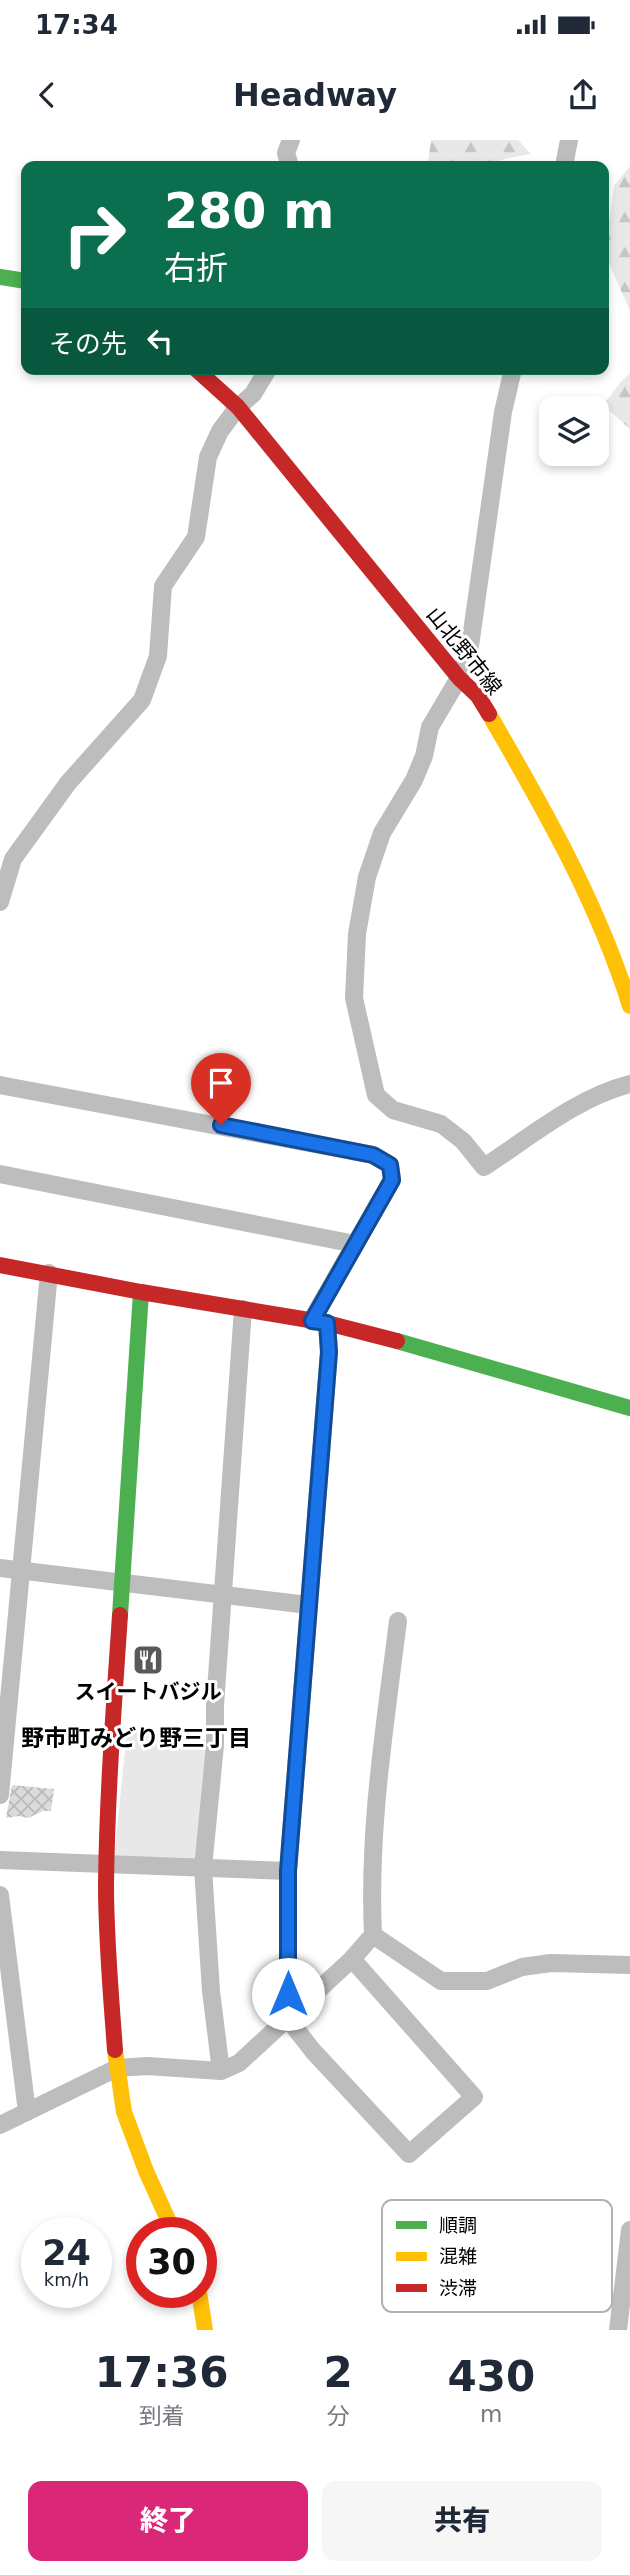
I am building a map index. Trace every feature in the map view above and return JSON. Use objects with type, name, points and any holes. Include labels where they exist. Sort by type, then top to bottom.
[{"type":"street","points":[[288,161],[286,153],[291,140]]},
{"type":"street","points":[[565,161],[569,140]]},
{"type":"street","points":[[0,277],[21,280]]},
{"type":"street","name":"山北野市線","points":[[202,375],[238,407],[459,678],[478,696],[572,858],[606,930],[630,1006]]},
{"type":"street","points":[[0,902],[13,859],[68,783],[142,700],[158,656],[163,586],[196,537],[208,457],[220,431],[238,407],[253,394],[264,375]]},
{"type":"street","points":[[512,375],[503,412],[470,646],[459,678],[430,727],[424,756],[414,780],[382,833],[367,877],[357,934],[354,998],[376,1095],[393,1110],[440,1124],[463,1140],[484,1167],[577,1106],[630,1084]]},
{"type":"street","points":[[0,1085],[373,1155],[390,1165],[392,1180],[355,1244],[319,1322],[329,1352],[288,1871],[288,2019],[313,2051],[409,2154],[474,2097],[352,1959]]},
{"type":"street","points":[[0,1174],[355,1244]]},
{"type":"street","points":[[0,1265],[319,1322],[397,1341],[630,1408]]},
{"type":"street","points":[[0,1795],[49,1273]]},
{"type":"street","points":[[141,1292],[121,1582],[106,1864],[109,1977],[124,2112],[167,2217]]},
{"type":"street","points":[[221,2071],[211,1991],[203,1868],[215,1745],[215,1705],[243,1309]]},
{"type":"street","points":[[0,1567],[309,1605]]},
{"type":"street","points":[[0,2125],[117,2068],[147,2066],[221,2071],[239,2063],[352,1959],[373,1935],[371,1883],[374,1819],[398,1621]]},
{"type":"street","points":[[0,1860],[288,1871]]},
{"type":"street","points":[[0,1895],[27,2112]]},
{"type":"street","points":[[373,1935],[441,1981],[487,1981],[522,1967],[551,1963],[630,1965]]},
{"type":"street","points":[[618,2330],[630,2230]]},
{"type":"street","points":[[202,2308],[205,2330]]},
{"type":"green space","points":[[431,140],[518,140],[531,154],[500,161],[428,161]]},
{"type":"green space","points":[[630,166],[630,311],[609,263],[609,224],[614,186]]},
{"type":"green space","points":[[630,373],[630,429],[609,410],[609,397]]},
{"type":"green space","points":[[127,1731],[207,1740],[195,1860],[114,1857]]},
{"type":"building","points":[[12,1785],[54,1789],[51,1811],[43,1811],[28,1818],[6,1818]]},
{"type":"traffic: fast","points":[[0,277],[21,280]]},
{"type":"traffic: fast","points":[[120,1615],[141,1292]]},
{"type":"traffic: fast","points":[[397,1341],[630,1408]]},
{"type":"traffic: slow","points":[[489,714],[568,856],[602,929],[630,1006]]},
{"type":"traffic: slow","points":[[115,2050],[124,2112],[167,2217]]},
{"type":"traffic: slow","points":[[202,2308],[205,2330]]},
{"type":"traffic: jam","points":[[203,375],[238,407],[459,678],[478,696],[489,714]]},
{"type":"traffic: jam","points":[[0,1265],[327,1323],[397,1341]]},
{"type":"traffic: jam","points":[[115,2050],[106,1885],[109,1784],[120,1615]]},
{"type":"place","name":"スイートバジル","points":[[148,1660]]},
{"type":"district","name":"野市町みどり野三丁目","points":[[136,1738]]},
{"type":"route","points":[[221,1125],[373,1155],[390,1165],[392,1180],[312,1321],[327,1323],[329,1352],[288,1871],[288,1994]]}]
